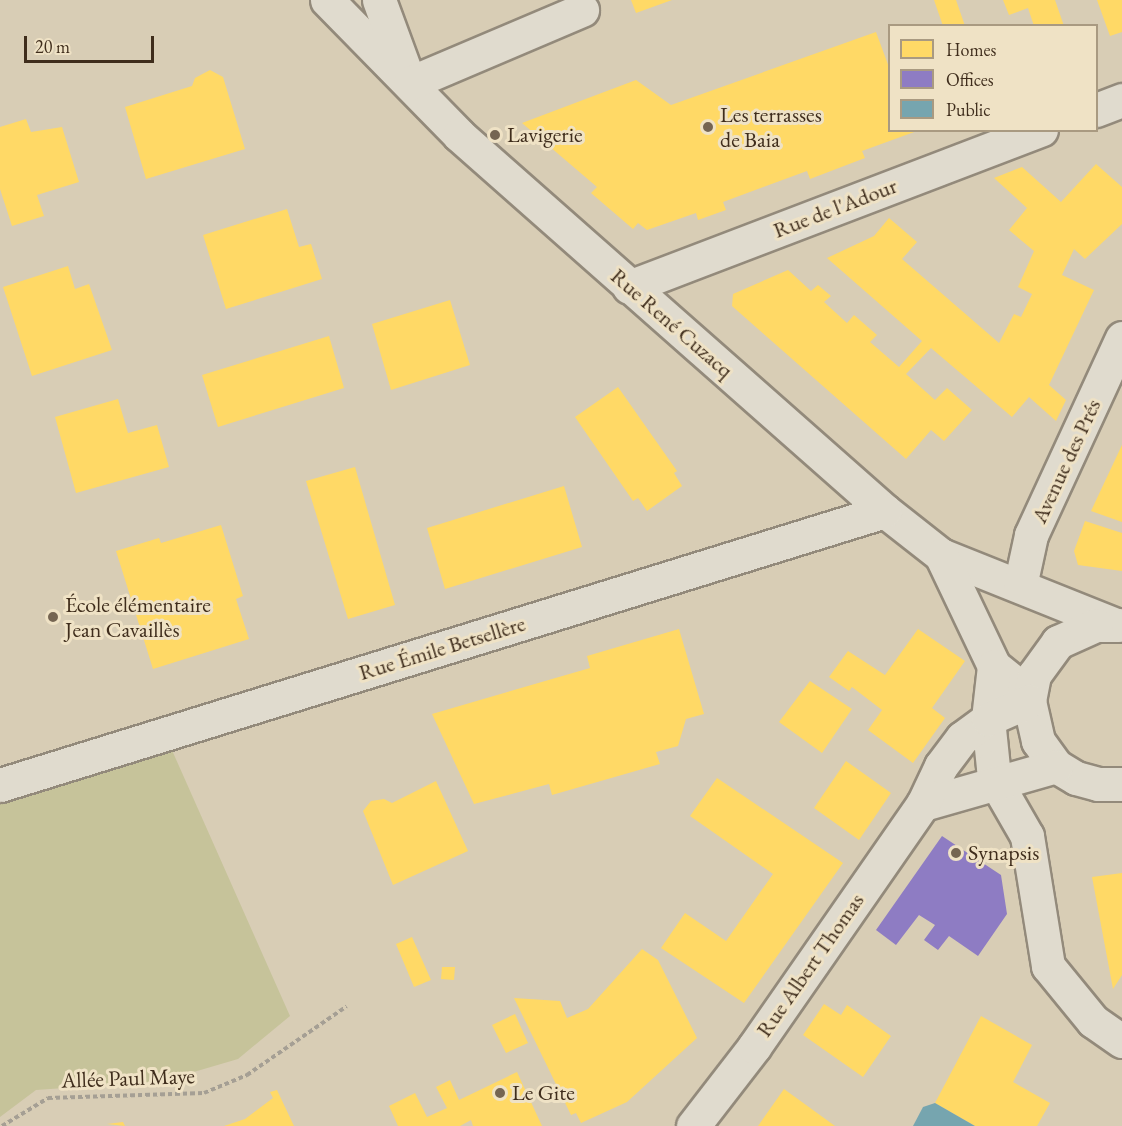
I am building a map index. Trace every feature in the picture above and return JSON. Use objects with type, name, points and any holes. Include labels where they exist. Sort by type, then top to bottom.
[{"type":"street","name":"Rue René Cuzacq","points":[[327,0],[459,135],[885,511],[940,555],[1119,625]]},
{"type":"street","name":"Rue René Cuzacq","points":[[379,0],[410,83]]},
{"type":"street","points":[[410,83],[582,10]]},
{"type":"street","points":[[1098,109],[1122,100]]},
{"type":"street","name":"Rue de l'Adour","points":[[629,287],[1036,132]]},
{"type":"street","name":"Avenue des Prés","points":[[1020,586],[1031,535],[1122,338]]},
{"type":"street","name":"Rue Émile Betsellère","points":[[0,785],[885,511]]},
{"type":"street","name":"Rue René Cuzacq","points":[[940,555],[994,666],[1029,698]]},
{"type":"street","points":[[1119,625],[1096,625],[1058,642],[1044,657],[1029,698],[1038,741],[1056,766],[1087,781],[1122,784]]},
{"type":"street","points":[[994,666],[988,719],[997,784],[1027,836],[1048,966],[1093,1021],[1122,1041]]},
{"type":"street","name":"Rue Albert Thomas","points":[[692,1125],[753,1047],[923,804],[941,766],[962,738],[988,719],[1029,698]]},
{"type":"street","points":[[923,804],[1056,766]]},
{"type":"path","name":"Allée Paul Maye","points":[[2,1126],[48,1098],[204,1093],[247,1075],[347,1006]]},
{"type":"shaded area","points":[[171,748],[290,1016],[238,1059],[163,1081],[36,1090],[0,1117],[0,799]]},
{"type":"building: Homes","points":[[631,0],[672,0],[636,13]]},
{"type":"building: Homes","points":[[934,0],[956,0],[964,24],[942,24]]},
{"type":"building: Homes","points":[[1003,0],[1055,0],[1063,24],[1033,24],[1028,8],[1009,15]]},
{"type":"building: Homes","points":[[1097,0],[1122,0],[1122,32],[1110,36]]},
{"type":"building: Homes","name":"Les terrasses de Baia","points":[[876,32],[888,65],[888,132],[914,132],[862,151],[865,158],[810,179],[807,171],[723,202],[726,210],[698,220],[696,213],[647,230],[638,223],[633,229],[591,193],[597,187],[522,123],[636,80],[671,105]]},
{"type":"building: Homes","points":[[210,70],[223,77],[245,149],[146,179],[125,107],[192,86],[195,78]]},
{"type":"building: Homes","points":[[26,119],[31,132],[62,127],[79,182],[37,195],[44,216],[12,226],[0,189],[0,127]]},
{"type":"building: Homes","points":[[1096,164],[1122,187],[1122,224],[1085,259],[1074,249],[1062,275],[1094,290],[1049,385],[1066,400],[1056,421],[1029,397],[1012,417],[931,348],[906,374],[935,400],[947,388],[972,410],[944,441],[931,430],[906,459],[732,306],[733,294],[788,270],[811,291],[818,285],[831,296],[824,302],[847,323],[854,315],[877,335],[870,342],[899,367],[922,341],[827,258],[874,236],[889,218],[917,242],[902,259],[999,343],[1014,314],[1021,317],[1032,294],[1018,287],[1034,251],[1009,230],[1027,208],[994,178],[1022,167],[1061,202]]},
{"type":"building: Homes","points":[[287,209],[299,247],[311,244],[322,279],[226,309],[203,235]]},
{"type":"building: Homes","points":[[68,266],[75,289],[89,284],[112,350],[32,376],[3,287]]},
{"type":"building: Homes","points":[[450,300],[470,365],[391,390],[372,324]]},
{"type":"building: Homes","points":[[329,336],[344,388],[218,427],[202,375]]},
{"type":"building: Homes","points":[[618,387],[677,471],[674,473],[682,486],[647,511],[638,498],[633,501],[575,417]]},
{"type":"building: Homes","points":[[118,399],[128,433],[157,425],[169,467],[76,493],[55,417]]},
{"type":"building: Homes","points":[[1122,445],[1122,522],[1091,511]]},
{"type":"building: Homes","points":[[355,467],[395,605],[348,619],[306,481]]},
{"type":"building: Homes","points":[[564,486],[582,547],[445,589],[427,528]]},
{"type":"building: Homes","points":[[1085,521],[1122,533],[1122,571],[1078,565],[1074,551]]},
{"type":"building: Homes","points":[[221,525],[243,596],[236,599],[249,639],[153,669],[116,551],[159,538],[161,543]]},
{"type":"building: Homes","points":[[679,629],[704,714],[686,719],[678,746],[656,752],[660,764],[552,795],[549,784],[474,804],[432,714],[590,668],[587,656]]},
{"type":"building: Homes","points":[[918,629],[965,661],[932,708],[945,718],[913,763],[868,730],[882,710],[852,687],[849,691],[829,677],[848,651],[885,675]]},
{"type":"building: Homes","points":[[810,681],[852,709],[822,753],[779,722]]},
{"type":"building: Homes","points":[[846,761],[891,793],[859,840],[814,808]]},
{"type":"building: Homes","points":[[717,778],[843,863],[744,1003],[661,948],[685,913],[726,941],[773,874],[690,816]]},
{"type":"building: Homes","points":[[436,781],[468,851],[393,885],[363,811],[371,801],[384,799],[392,803]]},
{"type":"building: Homes","points":[[1122,873],[1122,975],[1113,989],[1092,877]]},
{"type":"building: Homes","points":[[412,937],[431,980],[414,987],[396,944]]},
{"type":"building: Homes","points":[[642,949],[658,960],[697,1038],[627,1102],[581,1123],[576,1113],[571,1115],[514,998],[560,1001],[567,1018],[588,1009]]},
{"type":"building: Homes","points":[[442,967],[455,967],[454,980],[441,979]]},
{"type":"building: Homes","points":[[824,1004],[841,1015],[847,1005],[891,1036],[863,1077],[803,1035]]},
{"type":"building: Homes","points":[[515,1014],[528,1043],[506,1053],[492,1025]]},
{"type":"building: Homes","points":[[981,1016],[1032,1045],[1013,1082],[1050,1103],[1037,1126],[975,1126],[935,1103]]},
{"type":"building: Homes","name":"Le Gite","points":[[517,1072],[542,1126],[473,1126],[471,1120],[460,1126],[398,1126],[389,1106],[415,1093],[427,1117],[447,1108],[436,1087],[450,1080],[459,1100]]},
{"type":"building: Homes","points":[[784,1089],[835,1126],[758,1126]]},
{"type":"building: Homes","points":[[277,1090],[294,1126],[224,1126],[245,1119],[273,1098],[270,1092]]},
{"type":"building: Homes","points":[[123,1122],[125,1126],[107,1124]]},
{"type":"building: Offices","points":[[942,836],[1001,875],[1007,914],[978,956],[949,936],[938,950],[924,940],[935,925],[919,915],[896,945],[876,930]]},
{"type":"building: Public","points":[[935,1103],[975,1126],[913,1126],[923,1107]]},
{"type":"place","name":"Les terrasses de Baia","points":[[708,127]]},
{"type":"place","name":"Lavigerie","points":[[495,135]]},
{"type":"place","name":"École élémentaire Jean Cavaillès","points":[[53,617]]},
{"type":"place","name":"Synapsis","points":[[956,853]]},
{"type":"place","name":"Le Gite","points":[[500,1093]]}]
